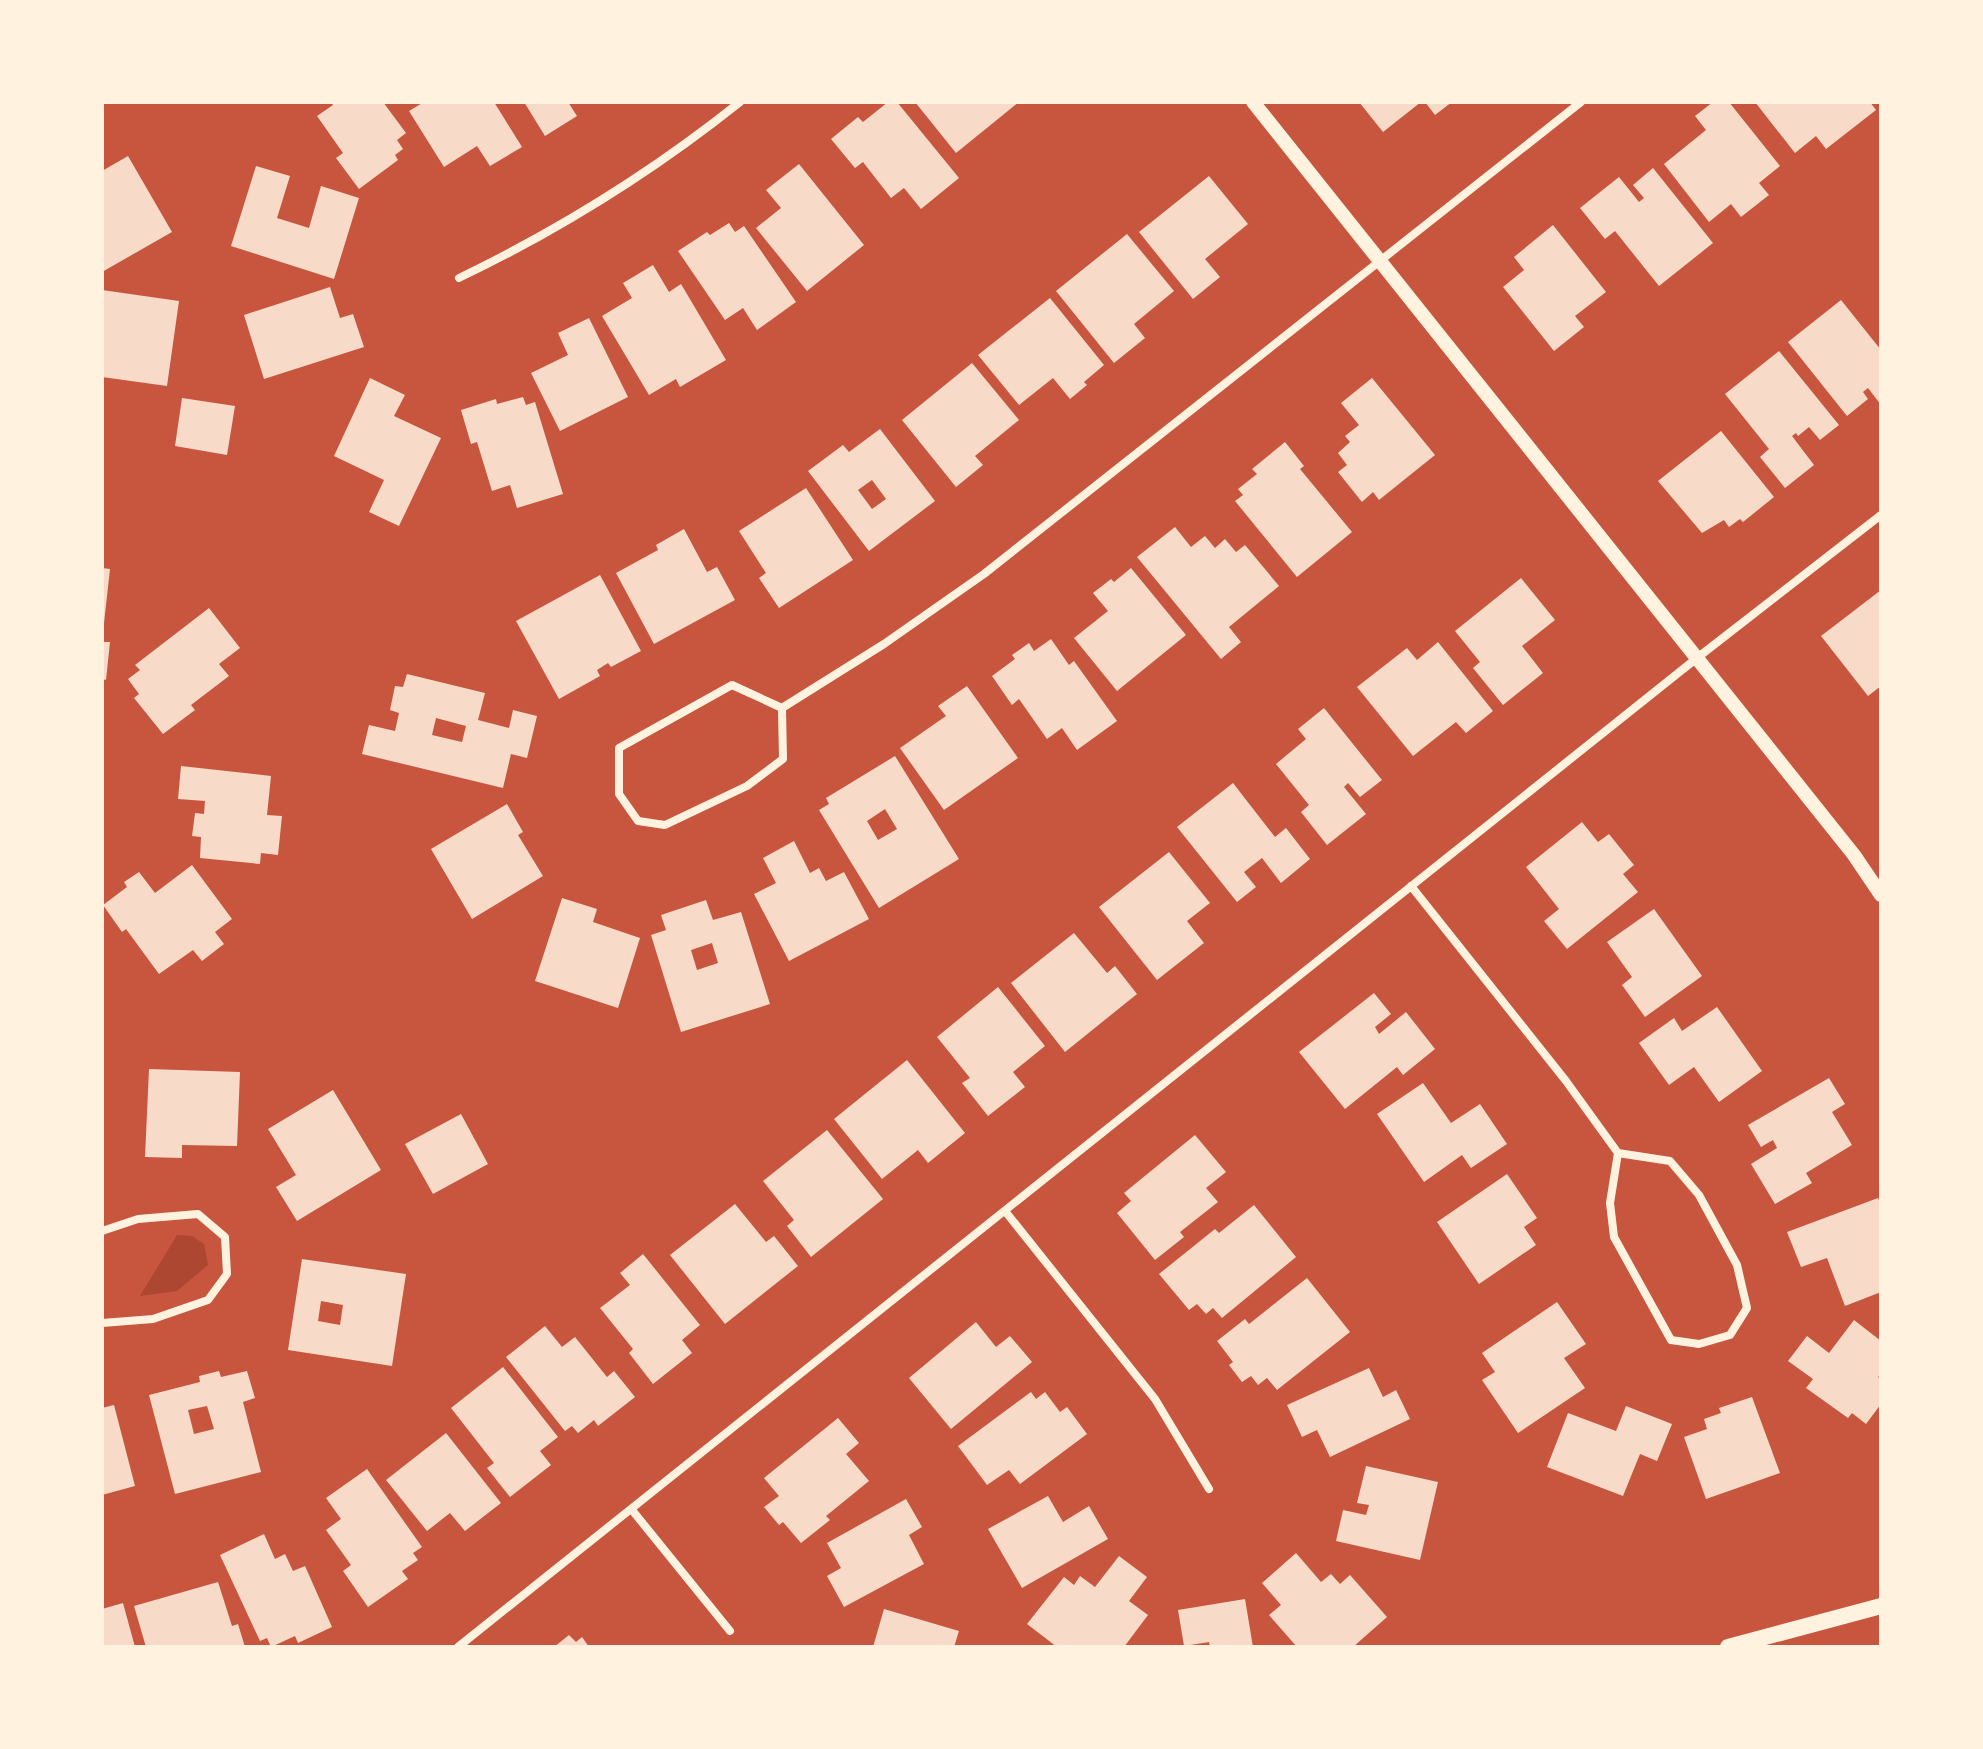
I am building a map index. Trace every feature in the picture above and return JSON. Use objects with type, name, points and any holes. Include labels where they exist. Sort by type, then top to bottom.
[{"type":"main road","points":[[1728,1647],[1881,1606]]},
{"type":"street","points":[[459,278],[514,252],[599,204],[682,148],[740,102]]},
{"type":"street","points":[[1253,102],[1854,855],[1881,895]]},
{"type":"street","points":[[782,708],[884,644],[984,574],[1581,102]]},
{"type":"street","points":[[458,1647],[1697,658],[1881,515]]},
{"type":"street","points":[[732,685],[782,708],[783,759],[747,786],[665,825],[638,821],[619,794],[619,748],[732,685]]},
{"type":"street","points":[[1411,886],[1566,1081],[1618,1153],[1610,1203],[1614,1237],[1671,1340],[1699,1344],[1730,1335],[1747,1308],[1737,1265],[1699,1195],[1670,1161],[1618,1153]]},
{"type":"street","points":[[1005,1211],[1155,1399],[1209,1489]]},
{"type":"street","points":[[102,1231],[138,1219],[198,1214],[225,1237],[227,1274],[208,1300],[153,1319],[102,1323]]},
{"type":"street","points":[[632,1510],[730,1631]]},
{"type":"shaded area","points":[[177,1235],[192,1236],[204,1244],[208,1265],[177,1291],[140,1296]]},
{"type":"building","points":[[331,102],[383,102],[406,133],[397,140],[403,149],[395,155],[398,160],[359,189],[336,158],[343,153],[317,116],[333,105]]},
{"type":"building","points":[[424,102],[494,102],[522,147],[490,166],[477,146],[444,167],[409,111]]},
{"type":"building","points":[[524,102],[568,102],[577,116],[545,136]]},
{"type":"building","points":[[888,102],[897,102],[959,178],[921,209],[904,188],[891,198],[863,162],[855,168],[831,139],[858,117],[863,122]]},
{"type":"building","points":[[915,102],[1019,102],[956,153]]},
{"type":"building","points":[[1359,102],[1421,102],[1383,132]]},
{"type":"building","points":[[1425,102],[1452,102],[1435,115]]},
{"type":"building","points":[[1713,102],[1729,102],[1780,166],[1759,183],[1769,195],[1741,217],[1731,204],[1709,222],[1664,164],[1706,130],[1695,116]]},
{"type":"building","points":[[1755,102],[1870,102],[1876,110],[1826,149],[1816,136],[1795,153]]},
{"type":"building","points":[[128,156],[172,232],[102,272],[102,171]]},
{"type":"building","points":[[799,164],[864,245],[807,291],[756,228],[781,208],[766,190]]},
{"type":"building","points":[[256,166],[290,176],[277,218],[309,228],[321,186],[359,198],[334,279],[231,246]]},
{"type":"building","points":[[1653,168],[1713,243],[1659,286],[1615,231],[1605,239],[1580,208],[1619,177],[1639,202],[1644,198],[1633,185]]},
{"type":"building","points":[[1209,176],[1248,224],[1205,259],[1220,277],[1193,299],[1139,232]]},
{"type":"building","points":[[729,223],[735,232],[744,226],[796,302],[757,330],[743,308],[725,320],[678,251],[707,232],[710,235]]},
{"type":"building","points":[[1553,225],[1606,292],[1575,316],[1584,327],[1554,351],[1503,287],[1524,270],[1514,257]]},
{"type":"building","points":[[1127,234],[1174,291],[1134,324],[1145,338],[1114,363],[1056,291]]},
{"type":"building","points":[[653,265],[669,292],[681,284],[726,360],[680,387],[676,379],[649,395],[602,316],[632,298],[623,283]]},
{"type":"building","points":[[330,287],[340,318],[353,314],[364,347],[264,379],[244,315]]},
{"type":"building","points":[[102,290],[179,301],[167,386],[102,377]]},
{"type":"building","points":[[1050,298],[1104,365],[1070,399],[1053,378],[1019,405],[978,355]]},
{"type":"building","points":[[1841,300],[1881,350],[1881,405],[1868,388],[1863,392],[1868,399],[1847,416],[1788,342]]},
{"type":"building","points":[[589,318],[628,397],[560,431],[531,373],[568,355],[558,333]]},
{"type":"building","points":[[1779,351],[1839,425],[1820,440],[1809,427],[1798,436],[1796,433],[1792,436],[1814,465],[1785,488],[1760,457],[1769,449],[1725,394]]},
{"type":"building","points":[[972,363],[1019,420],[975,456],[983,465],[956,487],[902,420]]},
{"type":"building","points":[[370,378],[405,395],[394,416],[441,438],[399,526],[369,512],[384,480],[334,456]]},
{"type":"building","points":[[1372,378],[1435,455],[1379,500],[1373,492],[1362,502],[1338,472],[1347,465],[1338,453],[1350,442],[1345,436],[1359,425],[1341,403]]},
{"type":"building","points":[[523,397],[526,405],[535,402],[563,494],[517,508],[510,485],[492,491],[477,442],[471,444],[461,410],[496,399],[497,404]]},
{"type":"building","points":[[182,398],[235,406],[227,455],[175,446]]},
{"type":"building","points":[[880,429],[935,501],[869,551],[808,471],[843,445],[849,452]],"holes":[[[872,480],[886,499],[872,509],[858,490]]]},
{"type":"building","points":[[1721,431],[1774,497],[1743,522],[1740,519],[1729,527],[1724,520],[1702,533],[1658,481]]},
{"type":"building","points":[[1285,442],[1304,466],[1300,469],[1352,532],[1297,577],[1235,501],[1243,495],[1238,489],[1257,474],[1252,469]]},
{"type":"building","points":[[806,488],[853,560],[779,608],[759,578],[766,573],[739,531]]},
{"type":"building","points":[[1175,527],[1191,547],[1205,536],[1215,548],[1225,539],[1236,552],[1245,545],[1279,586],[1229,627],[1241,642],[1221,659],[1137,557]]},
{"type":"building","points":[[684,529],[707,572],[717,567],[735,600],[654,644],[616,573],[658,550],[656,545]]},
{"type":"building","points":[[102,568],[110,569],[104,623],[102,623]]},
{"type":"building","points":[[1131,568],[1186,635],[1117,691],[1074,638],[1108,611],[1093,593]]},
{"type":"building","points":[[600,575],[641,651],[611,667],[608,663],[597,670],[600,676],[559,699],[516,621]]},
{"type":"building","points":[[1521,578],[1555,620],[1522,646],[1543,673],[1503,705],[1473,668],[1480,662],[1455,631]]},
{"type":"building","points":[[1881,590],[1881,686],[1868,696],[1821,636]]},
{"type":"building","points":[[209,608],[240,648],[219,664],[229,676],[191,705],[195,710],[163,734],[134,698],[139,694],[128,679],[140,670],[135,665]]},
{"type":"building","points":[[1051,639],[1069,665],[1074,661],[1117,721],[1077,750],[1062,728],[1047,739],[1019,699],[1012,705],[992,676],[1015,659],[1012,655],[1029,643],[1034,651]]},
{"type":"building","points":[[102,642],[110,642],[106,680],[102,679]]},
{"type":"building","points":[[1438,642],[1493,711],[1466,733],[1456,722],[1413,756],[1357,687],[1407,648],[1417,660]]},
{"type":"building","points":[[407,674],[485,693],[478,720],[509,728],[513,710],[537,716],[527,758],[511,754],[503,788],[362,754],[369,725],[395,731],[399,713],[390,710],[395,686],[403,687]],"holes":[[[436,718],[466,726],[462,742],[432,735]]]},
{"type":"building","points":[[967,686],[1018,758],[944,810],[900,748],[946,716],[938,706]]},
{"type":"building","points":[[1324,708],[1382,780],[1360,797],[1348,783],[1344,787],[1366,814],[1327,845],[1301,812],[1309,805],[1276,764],[1306,739],[1298,729]]},
{"type":"building","points":[[895,756],[959,859],[879,908],[819,810],[829,804],[826,798]],"holes":[[[885,809],[897,829],[878,840],[867,821]]]},
{"type":"building","points":[[181,766],[271,776],[267,815],[282,816],[278,855],[261,853],[260,864],[200,858],[201,837],[192,836],[195,813],[204,814],[205,801],[178,799]]},
{"type":"building","points":[[1233,783],[1275,837],[1286,828],[1310,859],[1281,883],[1262,858],[1244,872],[1256,887],[1237,902],[1177,827]]},
{"type":"building","points":[[507,804],[523,832],[518,835],[543,876],[472,919],[431,849]]},
{"type":"building","points":[[1582,822],[1598,842],[1609,834],[1634,865],[1623,874],[1638,892],[1567,949],[1544,921],[1559,909],[1526,867]]},
{"type":"building","points":[[794,841],[810,873],[819,868],[826,881],[844,872],[869,919],[789,961],[754,894],[776,883],[763,858]]},
{"type":"building","points":[[1169,852],[1210,903],[1187,921],[1204,943],[1157,980],[1099,907]]},
{"type":"building","points":[[192,865],[232,919],[215,932],[224,944],[202,961],[193,950],[159,974],[126,929],[122,932],[103,905],[127,887],[124,882],[139,872],[155,893]]},
{"type":"building","points":[[562,898],[597,909],[593,922],[640,938],[618,1008],[535,981]]},
{"type":"building","points":[[706,900],[713,920],[741,912],[770,1004],[681,1032],[651,935],[666,930],[661,915]],"holes":[[[712,943],[718,963],[697,970],[691,950]]]},
{"type":"building","points":[[1654,909],[1702,976],[1645,1017],[1622,985],[1632,977],[1607,942]]},
{"type":"building","points":[[1074,933],[1107,973],[1115,966],[1137,994],[1065,1052],[1011,983]]},
{"type":"building","points":[[998,987],[1045,1046],[1013,1072],[1025,1087],[988,1116],[962,1083],[970,1078],[937,1037]]},
{"type":"building","points":[[1374,993],[1391,1014],[1375,1027],[1379,1034],[1406,1012],[1435,1049],[1403,1075],[1397,1067],[1345,1109],[1299,1052]]},
{"type":"building","points":[[1717,1007],[1762,1071],[1719,1102],[1694,1067],[1669,1085],[1639,1043],[1674,1018],[1682,1031]]},
{"type":"building","points":[[907,1060],[965,1133],[928,1163],[918,1150],[882,1179],[834,1119]]},
{"type":"building","points":[[149,1069],[240,1072],[237,1146],[182,1145],[182,1158],[145,1157]]},
{"type":"building","points":[[1829,1078],[1845,1104],[1832,1112],[1852,1145],[1806,1173],[1812,1183],[1775,1204],[1751,1164],[1777,1148],[1773,1140],[1761,1147],[1748,1125]]},
{"type":"building","points":[[1423,1083],[1451,1123],[1480,1104],[1507,1144],[1471,1168],[1462,1155],[1424,1182],[1377,1114]]},
{"type":"building","points":[[333,1090],[381,1170],[297,1221],[276,1187],[296,1175],[268,1129]]},
{"type":"building","points":[[461,1114],[488,1164],[433,1194],[405,1144]]},
{"type":"building","points":[[827,1130],[883,1199],[811,1257],[787,1226],[794,1220],[763,1181]]},
{"type":"building","points":[[1195,1135],[1226,1172],[1206,1188],[1218,1202],[1180,1232],[1184,1237],[1155,1260],[1117,1213],[1131,1201],[1124,1193]]},
{"type":"building","points":[[1507,1174],[1537,1218],[1524,1227],[1536,1245],[1479,1284],[1437,1222]]},
{"type":"building","points":[[1878,1198],[1881,1205],[1881,1292],[1845,1306],[1827,1258],[1801,1267],[1787,1232]]},
{"type":"building","points":[[735,1204],[766,1242],[774,1236],[798,1266],[725,1324],[670,1255]]},
{"type":"building","points":[[1254,1205],[1296,1257],[1222,1318],[1213,1308],[1206,1314],[1197,1304],[1189,1310],[1159,1274],[1215,1229],[1219,1233]]},
{"type":"building","points":[[643,1254],[700,1325],[682,1340],[692,1353],[653,1384],[629,1353],[633,1349],[600,1308],[630,1285],[620,1273]]},
{"type":"building","points":[[302,1259],[406,1274],[392,1366],[288,1350]],"holes":[[[321,1301],[343,1305],[340,1325],[318,1321]]]},
{"type":"building","points":[[1307,1278],[1350,1332],[1277,1390],[1267,1378],[1258,1385],[1251,1376],[1242,1382],[1229,1365],[1233,1362],[1217,1341],[1245,1319],[1249,1324]]},
{"type":"building","points":[[1557,1302],[1586,1344],[1564,1358],[1585,1388],[1518,1433],[1482,1380],[1495,1372],[1482,1353]]},
{"type":"building","points":[[1854,1320],[1881,1341],[1881,1374],[1878,1377],[1881,1379],[1881,1404],[1866,1424],[1852,1413],[1848,1418],[1806,1388],[1813,1379],[1788,1361],[1807,1336],[1829,1353]]},
{"type":"building","points":[[976,1322],[996,1347],[1010,1336],[1032,1362],[951,1429],[909,1378]]},
{"type":"building","points":[[545,1326],[562,1347],[575,1337],[607,1377],[614,1371],[635,1397],[598,1426],[594,1420],[578,1433],[572,1426],[565,1431],[506,1357]]},
{"type":"building","points":[[503,1367],[558,1437],[540,1451],[551,1465],[510,1497],[487,1468],[494,1463],[451,1408]]},
{"type":"building","points":[[1369,1368],[1383,1397],[1396,1390],[1410,1419],[1330,1457],[1317,1430],[1302,1437],[1287,1405]]},
{"type":"building","points":[[219,1371],[221,1377],[247,1371],[255,1398],[243,1402],[261,1472],[175,1494],[149,1395],[200,1382],[199,1376]],"holes":[[[207,1406],[214,1429],[194,1434],[188,1410]]]},
{"type":"building","points":[[1031,1392],[1036,1399],[1045,1392],[1060,1412],[1067,1407],[1087,1434],[1020,1484],[1009,1470],[987,1485],[958,1446]]},
{"type":"building","points":[[1752,1397],[1780,1473],[1706,1499],[1684,1437],[1707,1429],[1704,1419],[1721,1413],[1719,1408]]},
{"type":"building","points":[[114,1405],[135,1486],[102,1495],[102,1408]]},
{"type":"building","points":[[1626,1406],[1672,1424],[1657,1461],[1640,1454],[1623,1496],[1547,1467],[1568,1413],[1616,1431]]},
{"type":"building","points":[[838,1418],[859,1443],[846,1454],[869,1481],[826,1516],[830,1520],[801,1543],[783,1522],[779,1525],[764,1507],[779,1496],[764,1478]]},
{"type":"building","points":[[446,1433],[501,1503],[465,1531],[450,1513],[427,1531],[386,1480]]},
{"type":"building","points":[[1366,1466],[1438,1482],[1420,1560],[1336,1541],[1343,1510],[1366,1515],[1369,1505],[1357,1503]]},
{"type":"building","points":[[367,1469],[422,1547],[413,1553],[418,1560],[402,1571],[408,1579],[368,1607],[343,1571],[351,1565],[326,1530],[341,1519],[326,1498]]},
{"type":"building","points":[[1048,1496],[1063,1522],[1089,1506],[1108,1539],[1022,1588],[988,1529]]},
{"type":"building","points":[[906,1499],[922,1527],[909,1535],[924,1564],[844,1607],[827,1576],[841,1568],[827,1543]]},
{"type":"building","points":[[264,1534],[275,1559],[285,1554],[293,1571],[305,1566],[332,1627],[298,1643],[295,1636],[271,1647],[267,1638],[260,1641],[220,1555]]},
{"type":"building","points":[[1296,1553],[1321,1582],[1331,1574],[1340,1584],[1350,1575],[1387,1617],[1353,1647],[1297,1647],[1269,1615],[1281,1605],[1262,1583]]},
{"type":"building","points":[[1119,1556],[1147,1577],[1129,1601],[1148,1615],[1124,1647],[1057,1647],[1027,1624],[1064,1577],[1074,1585],[1080,1576],[1095,1587]]},
{"type":"building","points":[[218,1582],[232,1626],[238,1624],[245,1647],[146,1647],[134,1606]]},
{"type":"building","points":[[1245,1599],[1253,1647],[1210,1647],[1209,1642],[1184,1646],[1178,1610]]},
{"type":"building","points":[[123,1603],[135,1647],[102,1647],[102,1609]]},
{"type":"building","points":[[884,1609],[959,1631],[954,1647],[873,1647]]},
{"type":"building","points":[[569,1635],[576,1642],[582,1637],[589,1647],[554,1647]]}]
